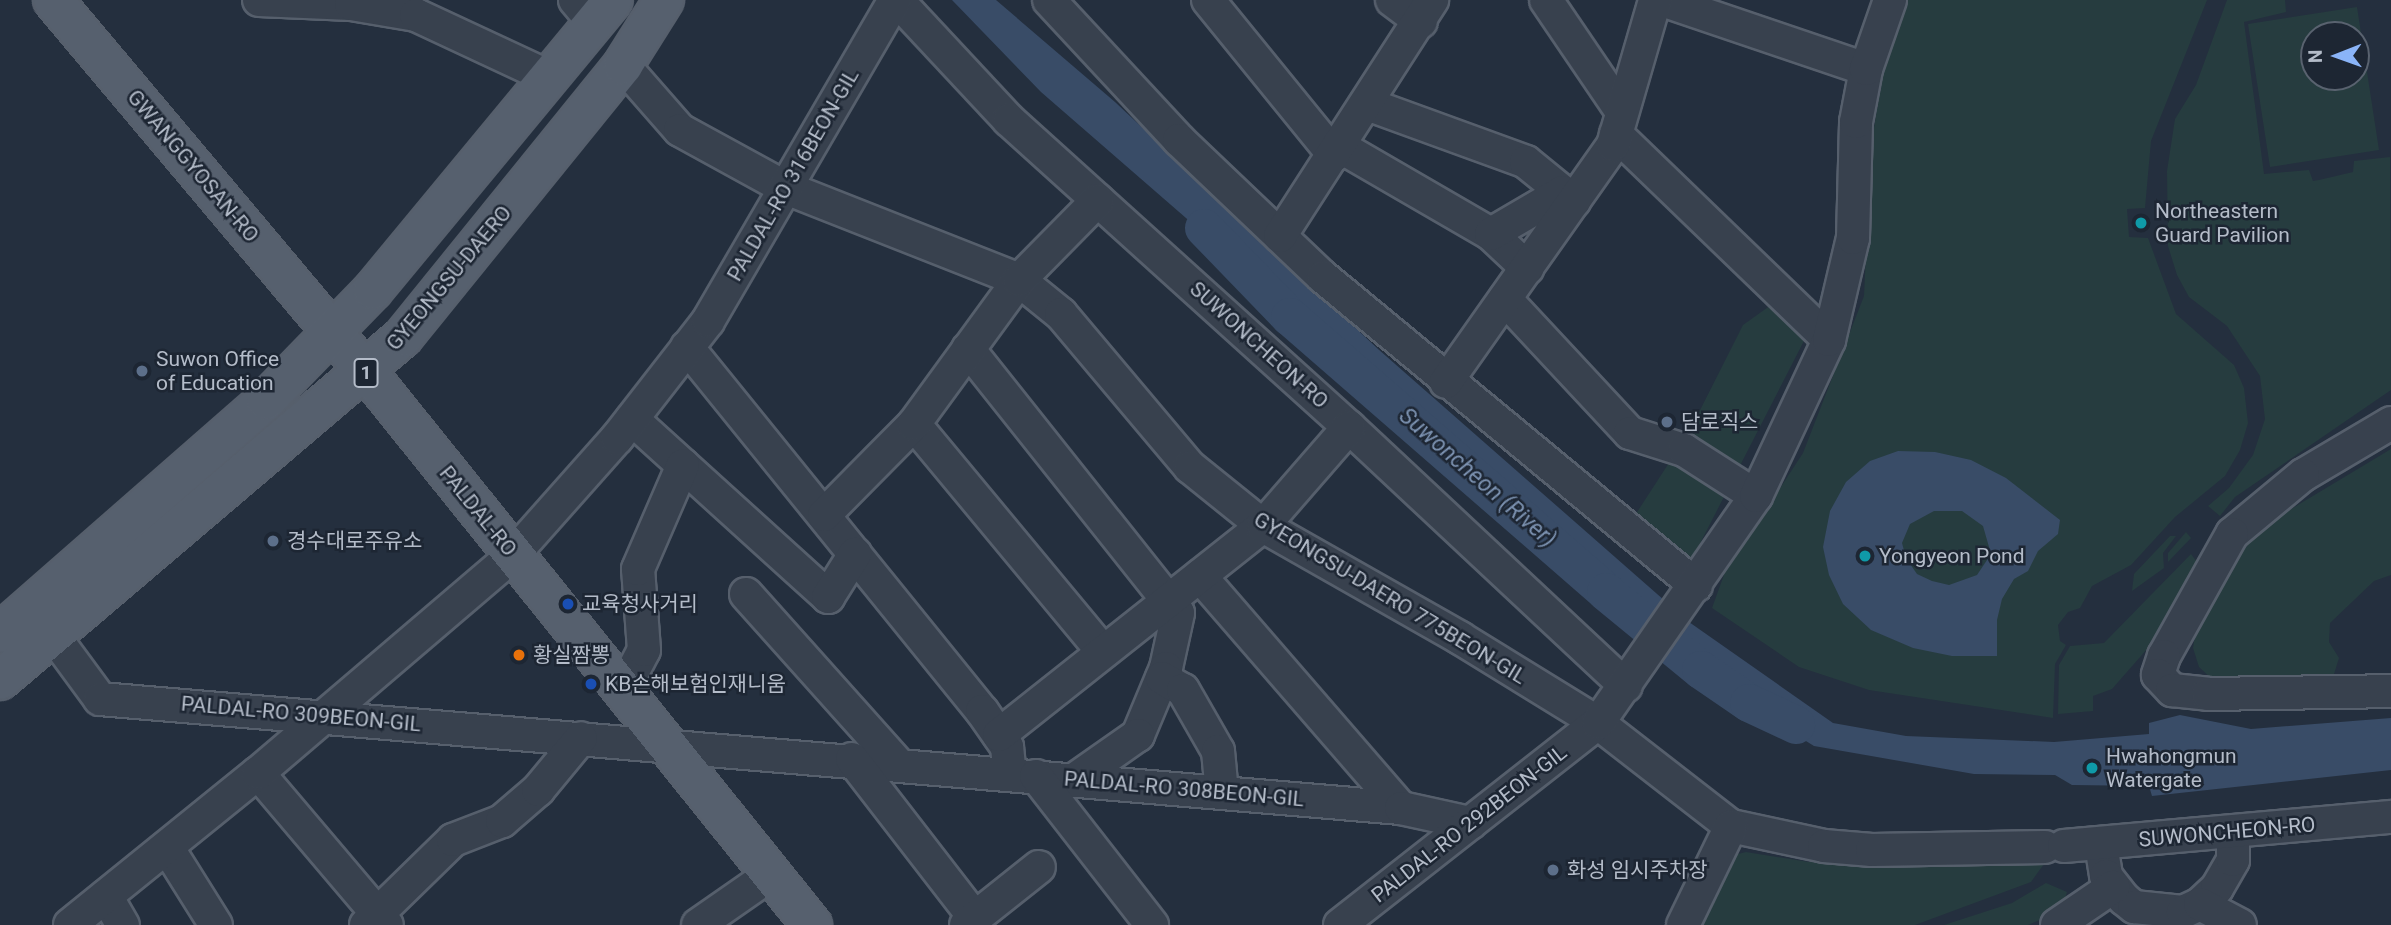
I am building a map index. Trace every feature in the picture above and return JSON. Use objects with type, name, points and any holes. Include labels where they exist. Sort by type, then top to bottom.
[{"type":"main road","name":"GWANGGYOSAN-RO","points":[[53,0],[333,331]]},
{"type":"main road","name":"GYEONGSU-DAERO","points":[[0,680],[366,373],[402,337],[623,65],[664,0]]},
{"type":"main road","points":[[0,633],[266,400],[373,290],[549,77],[594,8]]},
{"type":"main road","name":"PALDAL-RO","points":[[333,331],[663,744],[813,925]]},
{"type":"street","points":[[259,0],[351,4],[416,15],[549,77]]},
{"type":"street","name":"PALDAL-RO 316BEON-GIL","points":[[70,925],[258,773],[321,716],[513,555],[632,419],[687,347],[786,188],[896,0]]},
{"type":"street","name":"SUWONCHEON-RO","points":[[896,0],[1009,120],[1629,680]]},
{"type":"street","points":[[1049,0],[1179,140],[1280,236],[1689,591]]},
{"type":"street","points":[[1208,0],[1336,150],[1490,234],[1527,268]]},
{"type":"street","points":[[1280,236],[1427,11],[1392,0]]},
{"type":"street","points":[[1546,0],[1619,123],[1829,340]]},
{"type":"street","points":[[1446,382],[1527,268],[1568,197],[1619,123],[1654,0]]},
{"type":"street","points":[[1662,0],[1867,69]]},
{"type":"street","name":"PALDAL-RO 292BEON-GIL","points":[[1340,925],[1598,723],[1756,496],[1829,340],[1853,238],[1856,122],[1867,69],[1890,0]]},
{"type":"street","name":"GYEONGSU-DAERO 775BEON-GIL","points":[[623,65],[680,130],[786,188],[1019,280],[1061,314],[1190,467],[1264,526],[1460,638],[1598,723],[1731,826]]},
{"type":"street","points":[[1367,104],[1526,162],[1568,197]]},
{"type":"street","points":[[1490,234],[1568,197]]},
{"type":"street","points":[[824,516],[914,424],[1019,280],[1098,200]]},
{"type":"street","points":[[1505,299],[1630,433],[1684,450],[1756,496]]},
{"type":"street","points":[[687,347],[999,735],[1023,775],[1152,925]]},
{"type":"street","points":[[968,349],[1171,599],[1178,613],[1162,678],[1138,734],[1074,780]]},
{"type":"street","points":[[632,419],[828,597],[855,554]]},
{"type":"street","points":[[914,424],[1103,652]]},
{"type":"street","points":[[2391,424],[2303,475],[2232,534],[2216,558],[2164,656],[2158,675],[2162,683],[2172,690],[2208,694],[2391,691]]},
{"type":"street","points":[[999,735],[1264,526],[1349,427]]},
{"type":"street","points":[[622,692],[644,650],[638,569],[683,465]]},
{"type":"street","points":[[1200,576],[1401,808]]},
{"type":"street","points":[[746,593],[897,763]]},
{"type":"street","name":"PALDAL-RO 309BEON-GIL","points":[[53,635],[100,699],[663,744]]},
{"type":"street","points":[[1162,678],[1182,690],[1218,751],[1222,793]]},
{"type":"street","points":[[258,773],[377,921],[453,840],[502,821],[538,790],[581,738]]},
{"type":"street","name":"PALDAL-RO 308BEON-GIL","points":[[663,744],[1401,808],[1469,823]]},
{"type":"street","points":[[852,759],[970,921],[1039,867]]},
{"type":"street","name":"SUWONCHEON-RO","points":[[1731,826],[1824,846],[1872,849],[2101,844],[2391,817]]},
{"type":"street","points":[[1683,925],[1731,826]]},
{"type":"street","points":[[2189,914],[2217,888],[2233,860],[2233,832]]},
{"type":"street","points":[[2101,844],[2106,876],[2113,887],[2134,907],[2189,914],[2239,925]]},
{"type":"street","points":[[167,847],[216,925]]},
{"type":"street","points":[[698,925],[770,875]]},
{"type":"street","points":[[2057,925],[2113,887]]},
{"type":"street","points":[[2094,925],[2113,887]]},
{"type":"street","points":[[106,897],[123,925]]},
{"type":"green space","points":[[1906,0],[2207,0],[2151,141],[2145,208],[2127,209],[2129,237],[2148,238],[2176,314],[2234,365],[2244,388],[2248,423],[2240,450],[2225,476],[2175,517],[2131,565],[2092,586],[2080,608],[2068,612],[2058,625],[2060,641],[2066,645],[2055,664],[2053,718],[1869,690],[1799,667],[1712,608],[1725,572],[1803,453],[1864,296],[1871,146],[1885,61]]},
{"type":"green space","points":[[2227,0],[2285,0],[2286,12],[2244,22],[2264,174],[2309,170],[2313,181],[2353,172],[2354,161],[2390,157],[2391,390],[2235,497],[2220,516],[2208,506],[2229,488],[2253,455],[2265,419],[2260,376],[2227,326],[2189,297],[2177,275],[2168,246],[2167,171],[2175,119],[2196,85]]},
{"type":"green space","points":[[2357,7],[2359,21],[2300,21],[2300,91],[2370,91],[2379,150],[2270,167],[2248,24]]},
{"type":"green space","points":[[1771,305],[1806,337],[1690,563],[1630,523],[1689,432],[1743,325]]},
{"type":"green space","points":[[2391,449],[2391,575],[2374,581],[2330,623],[2329,642],[2339,658],[2334,674],[2214,681],[2199,667],[2193,648],[2196,629],[2248,535]]},
{"type":"green space","points":[[2186,532],[2191,538],[2168,562],[2168,553]]},
{"type":"green space","points":[[2170,536],[2176,536],[2163,553],[2164,568],[2132,591],[2134,574]]},
{"type":"green space","points":[[2191,554],[2197,562],[2148,648],[2112,689],[2093,696],[2093,711],[2058,714],[2059,665],[2070,646],[2104,643]]},
{"type":"green space","points":[[1746,852],[1809,862],[2044,864],[2031,882],[1915,925],[1688,925],[1726,857]]},
{"type":"green space","points":[[2046,883],[2067,892],[2062,908],[2028,925],[1944,925],[2012,903]]},
{"type":"water","points":[[952,0],[996,0],[1115,102],[1378,349],[1689,622],[1833,723],[1906,736],[2054,742],[2149,734],[2149,723],[2180,715],[2251,729],[2391,718],[2391,770],[2152,796],[2149,786],[2072,785],[2055,775],[1974,774],[1814,746],[1762,714],[1568,550],[1041,92]]},
{"type":"water","name":"Yongyeon Pond","points":[[1898,451],[1935,452],[1971,460],[2006,478],[2060,520],[2058,534],[2038,551],[2028,571],[2014,579],[2002,599],[1997,620],[1997,656],[1952,656],[1913,648],[1871,630],[1843,604],[1829,575],[1823,547],[1830,511],[1846,482],[1870,461]],"holes":[[[1934,511],[1962,511],[1983,526],[1991,554],[1977,575],[1949,585],[1917,574],[1906,558],[1902,543],[1910,524]]]},
{"type":"waterway","name":"Suwoncheon (River)","points":[[1204,228],[1290,317],[1606,592],[1701,670],[1749,703],[1796,725]]},
{"type":"place","name":"Northeastern Guard Pavilion","points":[[2141,223]]},
{"type":"place","name":"Suwon Office of Education","points":[[142,371]]},
{"type":"place","name":"담로직스","points":[[1667,422]]},
{"type":"place","name":"경수대로주유소","points":[[273,541]]},
{"type":"place","name":"Yongyeon Pond","points":[[1865,556]]},
{"type":"place","name":"교육청사거리","points":[[568,604]]},
{"type":"place","name":"황실짬뽕","points":[[519,655]]},
{"type":"place","name":"KB손해보험인재니움","points":[[591,684]]},
{"type":"place","name":"Hwahongmun Watergate","points":[[2092,768]]},
{"type":"place","name":"화성 임시주차장","points":[[1553,870]]}]
